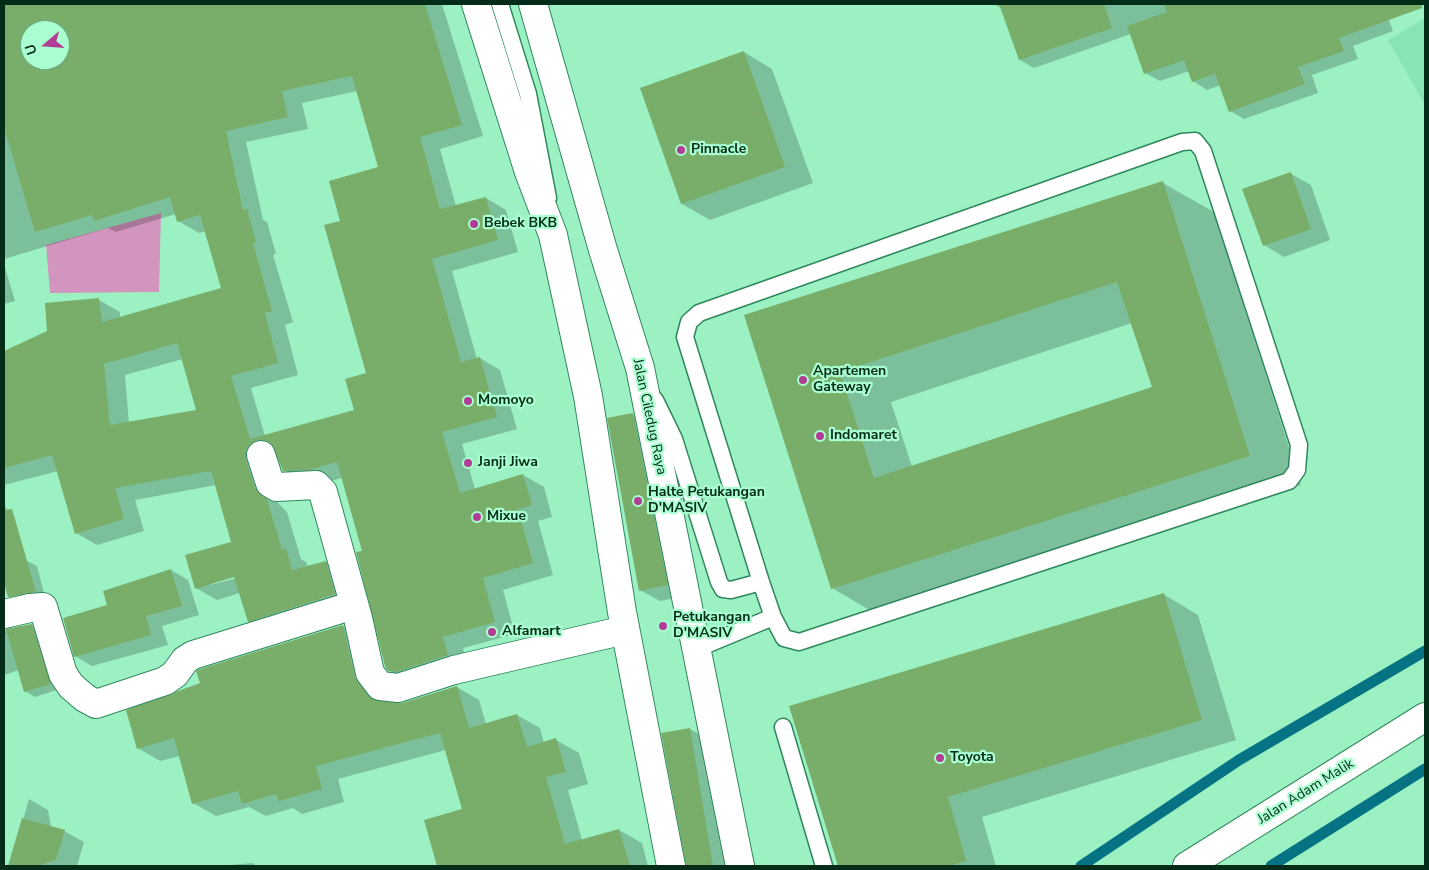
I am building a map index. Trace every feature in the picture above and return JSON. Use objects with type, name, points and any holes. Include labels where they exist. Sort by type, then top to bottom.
[{"type":"main road","points":[[476,4],[529,172],[553,235],[588,396],[625,630],[671,866]]},
{"type":"main road","name":"Jalan Ciledug Raya","points":[[533,4],[603,250],[640,368],[740,866]]},
{"type":"main road","points":[[261,455],[270,483],[277,487],[316,485],[323,492],[370,673],[380,686],[398,688],[454,670],[625,630]]},
{"type":"main road","points":[[4,614],[43,607],[63,674],[71,686],[85,698],[96,704],[165,681],[175,674],[185,660],[194,655],[354,606]]},
{"type":"main road","name":"Jalan Adam Malik","points":[[1187,866],[1425,717]]},
{"type":"lane","points":[[500,4],[528,94],[545,174],[553,235]]},
{"type":"lane","points":[[1195,141],[1203,151],[1299,445],[1297,470],[1289,481],[799,642],[784,638],[773,618],[685,337],[689,322],[699,313],[1182,142],[1195,141]]},
{"type":"lane","points":[[640,368],[674,439],[719,582],[724,589],[731,590],[761,582]]},
{"type":"lane","points":[[696,649],[773,618]]},
{"type":"lane","points":[[783,727],[824,866]]},
{"type":"shaded area","points":[[1425,18],[1425,105],[1388,40]]},
{"type":"shaded area","points":[[161,213],[159,292],[50,293],[46,245]]},
{"type":"building","points":[[4,4],[425,4],[462,125],[420,137],[440,209],[486,197],[498,240],[432,259],[461,362],[480,357],[497,417],[442,432],[460,493],[523,474],[532,505],[518,509],[533,563],[483,578],[495,622],[443,637],[448,655],[396,672],[388,671],[385,666],[356,552],[362,551],[337,462],[309,470],[283,471],[271,443],[265,440],[257,440],[249,445],[246,451],[246,459],[255,488],[267,499],[282,550],[286,548],[292,570],[326,561],[335,594],[248,622],[234,577],[195,589],[185,555],[231,542],[211,471],[115,488],[124,519],[75,534],[52,455],[4,468],[4,351],[47,331],[45,303],[99,298],[102,322],[221,288],[200,215],[177,222],[170,197],[94,221],[92,215],[35,232],[4,128]],"holes":[[[352,76],[378,167],[329,181],[340,221],[324,225],[366,373],[345,379],[354,410],[250,439],[231,376],[278,363],[265,313],[272,311],[253,243],[256,242],[247,209],[243,210],[226,131],[288,117],[282,91]],[[177,343],[196,410],[110,425],[104,364]]]},
{"type":"building","points":[[999,4],[1104,4],[1112,28],[1019,60]]},
{"type":"building","points":[[1164,4],[1422,4],[1422,8],[1339,38],[1344,51],[1298,67],[1305,84],[1229,112],[1215,74],[1192,82],[1184,60],[1144,74],[1127,26],[1167,12]]},
{"type":"building","points":[[744,51],[785,167],[681,204],[640,88]]},
{"type":"building","points":[[1291,172],[1311,229],[1263,246],[1242,189]]},
{"type":"building","name":"Apartemen Gateway","points":[[1163,181],[1250,456],[831,589],[744,315]],"holes":[[[1117,282],[1152,387],[874,478],[840,372]]]},
{"type":"building","name":"Halte Petukangan D'MASIV","points":[[633,413],[668,585],[639,591],[607,418]]},
{"type":"building","points":[[12,509],[36,592],[8,597],[4,583],[4,510]]},
{"type":"building","points":[[171,569],[182,606],[146,616],[151,635],[74,657],[63,618],[107,605],[103,591]]},
{"type":"building","name":"Toyota","points":[[1164,593],[1202,720],[948,797],[966,861],[948,866],[838,866],[789,706]]},
{"type":"building","points":[[32,624],[51,684],[24,692],[6,629]]},
{"type":"building","points":[[343,625],[355,677],[373,700],[402,703],[457,686],[469,728],[517,714],[527,747],[556,738],[566,772],[546,777],[565,844],[619,829],[630,866],[437,866],[424,820],[462,809],[440,733],[316,766],[322,789],[279,801],[276,794],[242,804],[238,791],[192,804],[174,738],[137,749],[126,710],[200,683],[196,671],[200,669]]},
{"type":"building","points":[[690,728],[713,866],[686,866],[661,733]]},
{"type":"building","points":[[22,818],[65,830],[56,860],[37,866],[8,866]]},
{"type":"waterway","points":[[1081,866],[1239,760],[1425,651]]},
{"type":"waterway","points":[[1271,866],[1425,769]]},
{"type":"place","name":"Pinnacle","points":[[681,150]]},
{"type":"place","name":"Bebek BKB","points":[[474,224]]},
{"type":"place","name":"Apartemen Gateway","points":[[803,380]]},
{"type":"place","name":"Momoyo","points":[[468,401]]},
{"type":"place","name":"Indomaret","points":[[820,436]]},
{"type":"place","name":"Janji Jiwa","points":[[468,463]]},
{"type":"place","name":"Halte Petukangan D'MASIV","points":[[638,501]]},
{"type":"place","name":"Mixue","points":[[477,517]]},
{"type":"place","name":"Petukangan D'MASIV","points":[[663,626]]},
{"type":"place","name":"Alfamart","points":[[492,632]]},
{"type":"place","name":"Toyota","points":[[940,758]]}]
